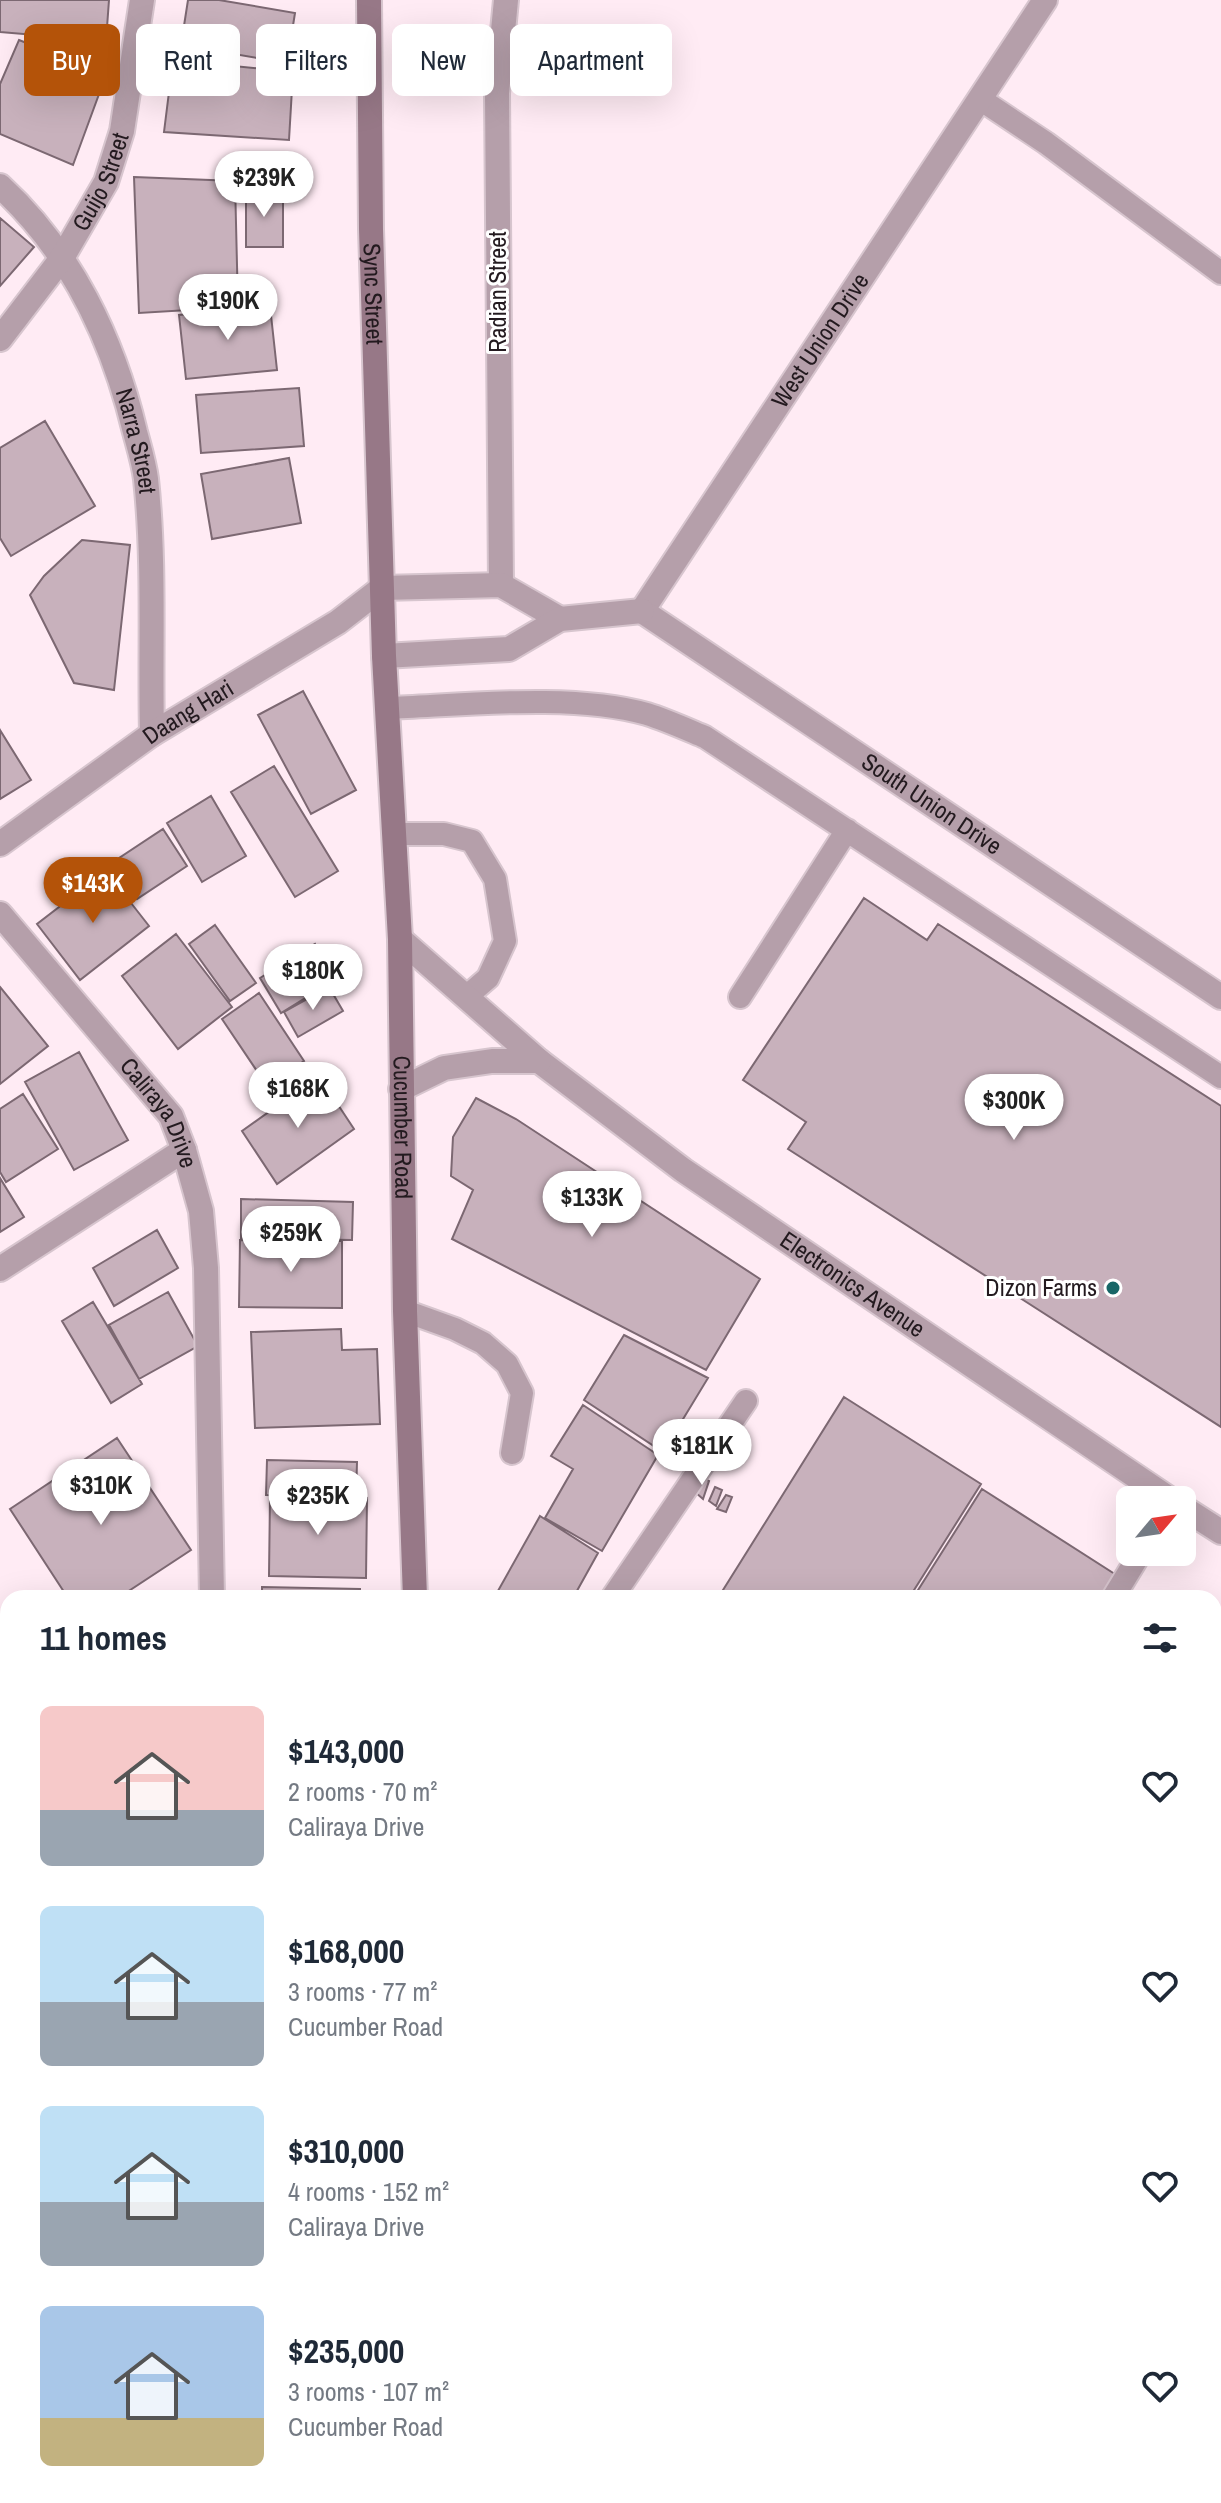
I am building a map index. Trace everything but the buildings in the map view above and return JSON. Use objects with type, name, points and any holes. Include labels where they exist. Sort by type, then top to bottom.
[{"type":"main road","name":"Sync Street","points":[[369,0],[371,216],[384,656]]},
{"type":"main road","name":"Cucumber Road","points":[[384,656],[400,939],[405,1311],[415,1590]]},
{"type":"street","name":"Guijo Street","points":[[0,339],[62,258],[106,182],[122,131],[142,0]]},
{"type":"street","name":"Radian Street","points":[[501,585],[497,93],[506,0]]},
{"type":"street","name":"West Union Drive","points":[[642,611],[1045,0]]},
{"type":"street","name":"Narra Street","points":[[0,186],[19,203],[62,258],[97,316],[125,387],[146,475],[151,542],[152,734]]},
{"type":"street","points":[[382,588],[501,585],[560,619]]},
{"type":"street","name":"Daang Hari","points":[[0,844],[152,734],[338,622],[382,588]]},
{"type":"street","points":[[384,656],[509,649],[560,619],[642,611]]},
{"type":"street","name":"South Union Drive","points":[[642,611],[1221,997]]},
{"type":"street","name":"Caliraya Drive","points":[[0,914],[171,1116],[184,1150],[201,1211],[206,1268],[212,1590]]},
{"type":"street","name":"Electronics Avenue","points":[[400,939],[539,1061],[683,1170],[1150,1486]]},
{"type":"street","points":[[401,1089],[444,1068],[492,1061],[539,1061]]},
{"type":"street","points":[[0,1269],[184,1150]]},
{"type":"street","points":[[1196,1516],[1221,1532]]},
{"type":"lane","points":[[980,99],[1046,143],[1221,273]]},
{"type":"lane","points":[[388,708],[531,703],[595,705],[646,714],[705,737],[1221,1077]]},
{"type":"lane","points":[[740,997],[847,830]]},
{"type":"lane","points":[[394,834],[444,834],[472,841],[495,879],[505,941],[488,978],[466,997]]},
{"type":"lane","points":[[405,1311],[483,1343],[507,1364],[522,1393],[512,1453]]},
{"type":"lane","points":[[617,1590],[746,1401]]},
{"type":"lane","points":[[1118,1590],[1132,1566]]},
{"type":"place","name":"Dizon Farms","points":[[1113,1288]]}]
